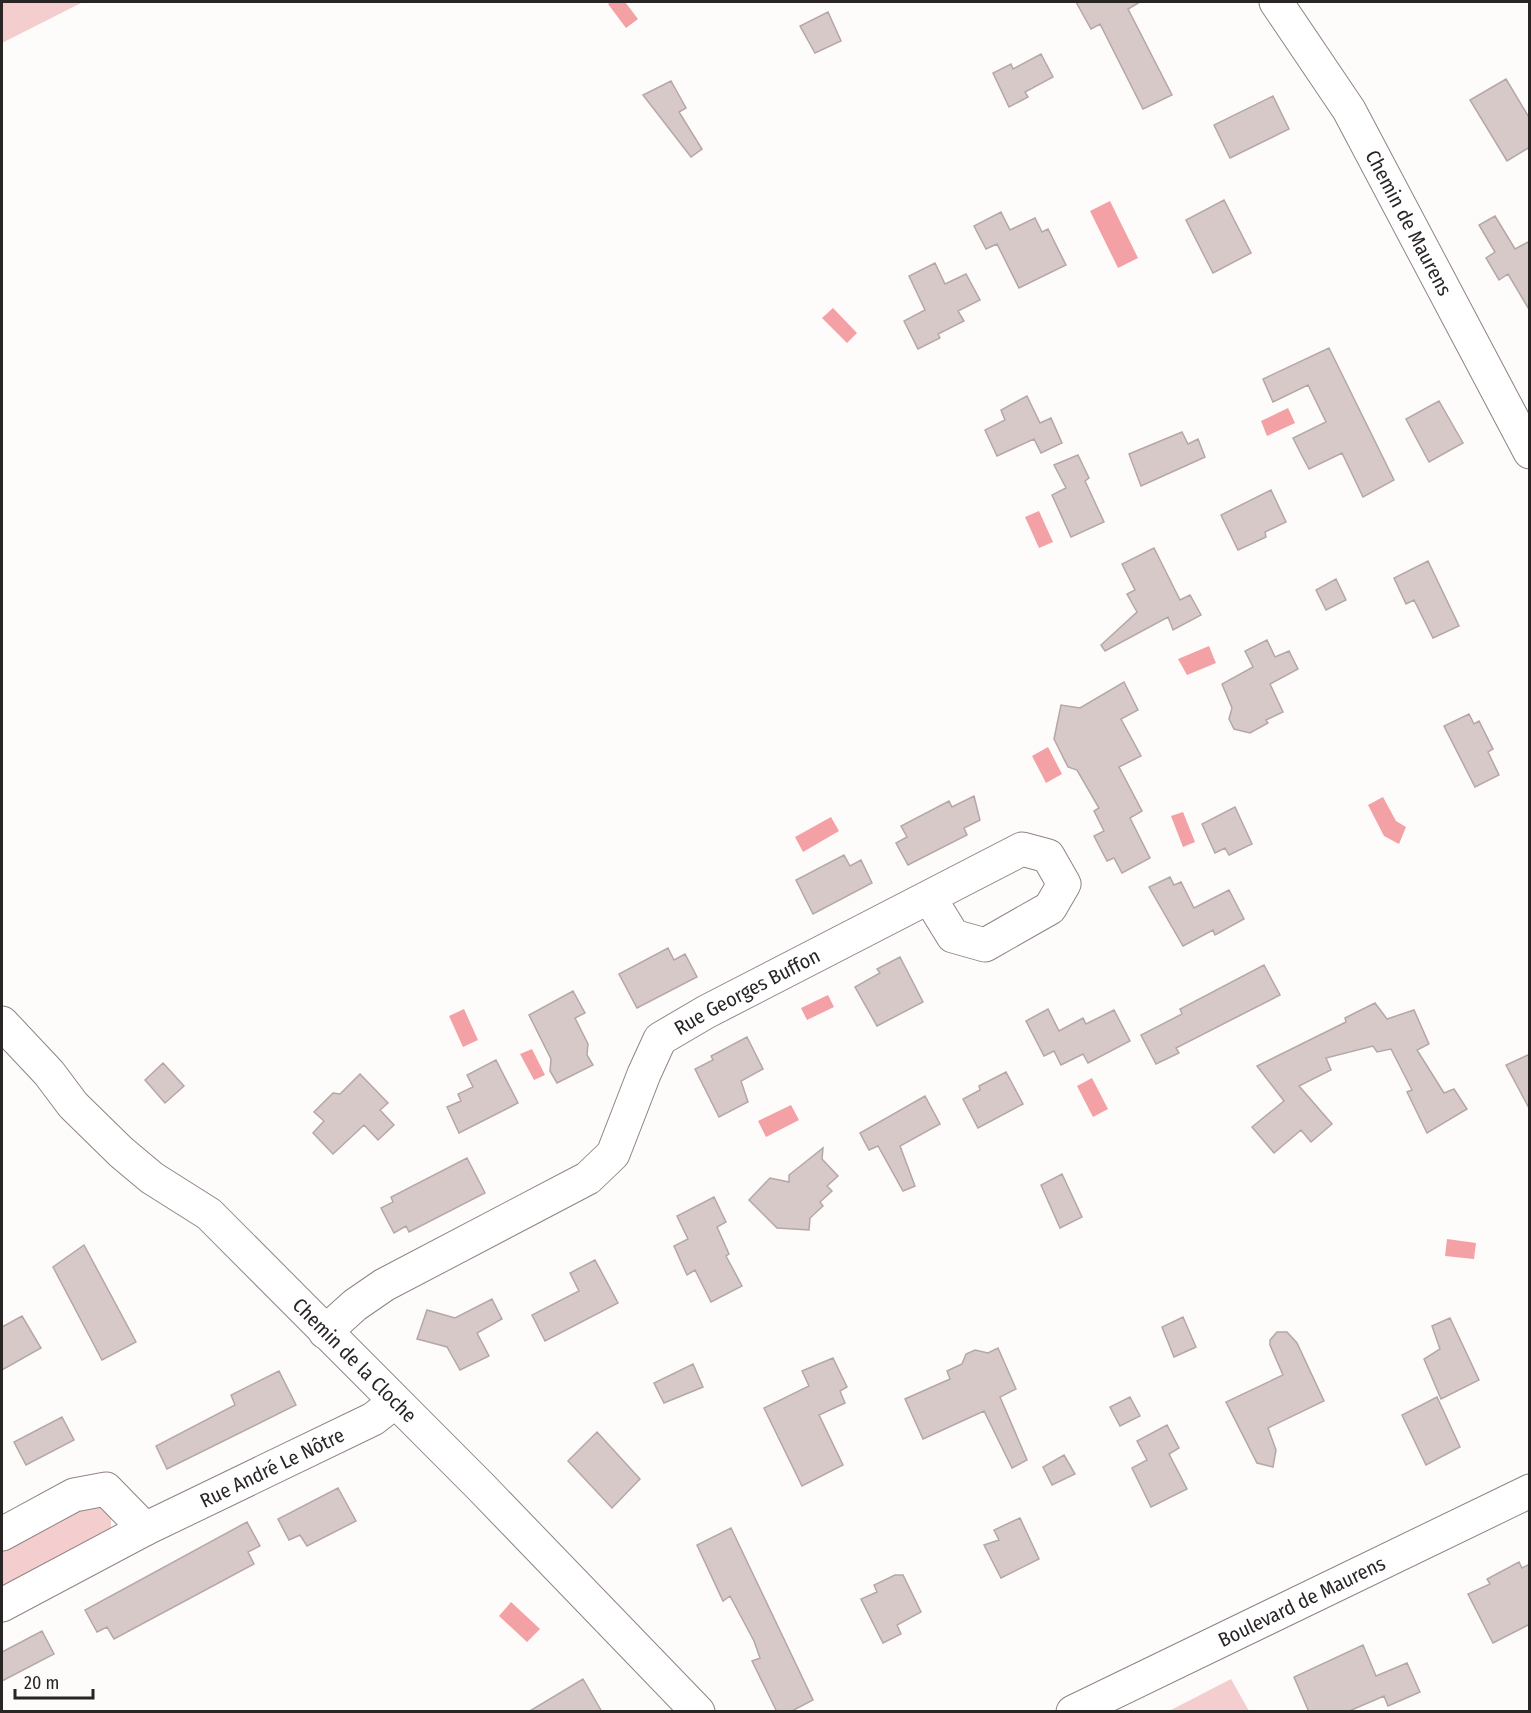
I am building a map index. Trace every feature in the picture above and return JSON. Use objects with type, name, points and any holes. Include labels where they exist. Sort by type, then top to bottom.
[{"type":"street","name":"Chemin de Maurens","points":[[1276,2],[1349,110],[1530,452]]},
{"type":"street","name":"Rue Georges Buffon","points":[[325,1332],[355,1305],[384,1285],[588,1178],[613,1154],[660,1039],[706,1012],[1022,849],[1048,856],[1064,884],[1050,908],[985,945],[953,936],[929,897]]},
{"type":"street","name":"Chemin de la Cloche","points":[[2,1023],[50,1073],[73,1105],[121,1152],[152,1178],[209,1214],[698,1712]]},
{"type":"street","name":"Rue André Le Nôtre","points":[[2,1605],[145,1529],[373,1419],[395,1402]]},
{"type":"street","points":[[2,1534],[74,1495],[106,1489],[145,1529]]},
{"type":"street","name":"Boulevard de Maurens","points":[[1073,1712],[1530,1491]]},
{"type":"shaded area","points":[[2,2],[83,2],[2,43]]},
{"type":"shaded area","points":[[625,2],[638,19],[626,28],[608,4]]},
{"type":"shaded area","points":[[1110,201],[1138,258],[1118,268],[1090,211]]},
{"type":"shaded area","points":[[833,308],[857,333],[847,343],[822,318]]},
{"type":"shaded area","points":[[1288,408],[1295,423],[1267,436],[1261,421]]},
{"type":"shaded area","points":[[1039,511],[1053,542],[1039,548],[1025,517]]},
{"type":"shaded area","points":[[1209,646],[1216,663],[1187,675],[1178,659]]},
{"type":"shaded area","points":[[1048,747],[1062,774],[1046,783],[1032,756]]},
{"type":"shaded area","points":[[1383,797],[1396,821],[1406,827],[1399,844],[1384,836],[1368,805]]},
{"type":"shaded area","points":[[1183,812],[1195,842],[1183,847],[1171,816]]},
{"type":"shaded area","points":[[831,817],[839,831],[803,852],[795,837]]},
{"type":"shaded area","points":[[828,995],[834,1007],[807,1020],[801,1008]]},
{"type":"shaded area","points":[[464,1009],[478,1040],[463,1047],[449,1016]]},
{"type":"shaded area","points":[[532,1049],[545,1075],[534,1080],[520,1054]]},
{"type":"shaded area","points":[[1092,1078],[1108,1109],[1093,1117],[1077,1086]]},
{"type":"shaded area","points":[[791,1105],[799,1120],[766,1137],[758,1121]]},
{"type":"shaded area","points":[[1447,1239],[1476,1243],[1474,1259],[1445,1256]]},
{"type":"shaded area","points":[[102,1504],[111,1514],[111,1531],[2,1594],[2,1548],[84,1506]]},
{"type":"shaded area","points":[[511,1602],[540,1629],[527,1642],[499,1616]]},
{"type":"shaded area","points":[[1231,1679],[1249,1711],[1169,1711]]},
{"type":"building","points":[[1076,2],[1140,2],[1128,9],[1172,95],[1143,109],[1100,24],[1091,29]]},
{"type":"building","points":[[828,12],[841,41],[815,53],[800,26]]},
{"type":"building","points":[[1041,54],[1053,77],[1025,92],[1028,97],[1009,107],[993,73],[1011,64],[1013,69]]},
{"type":"building","points":[[1506,79],[1530,119],[1530,147],[1507,161],[1470,100]]},
{"type":"building","points":[[671,81],[686,108],[679,112],[702,149],[691,157],[643,95]]},
{"type":"building","points":[[1273,96],[1289,129],[1230,158],[1214,125]]},
{"type":"building","points":[[1224,200],[1251,253],[1213,273],[1186,220]]},
{"type":"building","points":[[1001,212],[1010,230],[1035,218],[1042,232],[1048,229],[1066,265],[1019,288],[997,244],[986,249],[974,226]]},
{"type":"building","points":[[1495,216],[1515,249],[1530,241],[1530,311],[1508,274],[1499,280],[1486,258],[1495,252],[1479,225]]},
{"type":"building","points":[[935,263],[945,284],[966,274],[980,300],[958,311],[964,321],[938,334],[940,338],[918,349],[904,321],[925,310],[909,276]]},
{"type":"building","points":[[1329,348],[1394,480],[1363,497],[1342,453],[1309,469],[1293,438],[1326,422],[1308,385],[1273,402],[1263,379]]},
{"type":"building","points":[[1027,396],[1040,423],[1051,418],[1062,443],[1041,453],[1034,439],[997,456],[985,430],[1005,420],[1001,410]]},
{"type":"building","points":[[1439,401],[1463,443],[1429,462],[1406,419]]},
{"type":"building","points":[[1182,432],[1188,444],[1198,439],[1205,457],[1141,486],[1129,454]]},
{"type":"building","points":[[1078,455],[1089,478],[1085,481],[1104,522],[1071,537],[1052,495],[1066,488],[1054,465]]},
{"type":"building","points":[[1271,490],[1286,522],[1265,532],[1266,537],[1238,550],[1221,515]]},
{"type":"building","points":[[1154,548],[1180,600],[1190,595],[1201,615],[1173,630],[1168,617],[1105,651],[1101,645],[1137,612],[1127,594],[1135,590],[1122,564]]},
{"type":"building","points":[[1428,561],[1459,626],[1433,638],[1414,600],[1406,604],[1394,578]]},
{"type":"building","points":[[1336,579],[1346,600],[1326,610],[1316,590]]},
{"type":"building","points":[[1267,640],[1275,657],[1289,651],[1298,669],[1270,684],[1283,712],[1266,720],[1268,723],[1250,733],[1234,729],[1229,719],[1232,708],[1222,684],[1253,667],[1245,651]]},
{"type":"building","points":[[1124,682],[1138,710],[1121,719],[1141,756],[1119,767],[1142,811],[1130,818],[1150,858],[1122,873],[1114,858],[1107,861],[1094,836],[1104,831],[1094,811],[1099,808],[1077,770],[1068,767],[1054,739],[1061,705],[1080,708]]},
{"type":"building","points":[[1469,714],[1474,724],[1479,721],[1493,749],[1488,752],[1499,775],[1475,787],[1444,726]]},
{"type":"building","points":[[974,796],[980,820],[964,828],[967,835],[908,865],[896,843],[907,837],[901,826],[949,801],[952,807]]},
{"type":"building","points":[[1235,807],[1252,844],[1229,855],[1225,848],[1215,853],[1202,824]]},
{"type":"building","points":[[844,855],[850,866],[861,860],[872,883],[813,914],[796,880]]},
{"type":"building","points":[[1170,877],[1174,885],[1181,882],[1194,908],[1229,890],[1244,919],[1215,935],[1213,930],[1183,946],[1149,887]]},
{"type":"building","points":[[668,948],[674,960],[685,954],[697,977],[637,1008],[619,974]]},
{"type":"building","points":[[900,957],[923,1002],[877,1026],[855,987],[880,973],[877,969]]},
{"type":"building","points":[[1264,965],[1280,995],[1176,1048],[1179,1053],[1156,1064],[1141,1035],[1182,1014],[1180,1009]]},
{"type":"building","points":[[573,991],[585,1013],[575,1018],[588,1044],[587,1055],[593,1065],[557,1083],[550,1071],[551,1059],[529,1015]]},
{"type":"building","points":[[1375,1003],[1387,1019],[1414,1010],[1429,1044],[1417,1050],[1444,1093],[1454,1089],[1467,1109],[1427,1133],[1407,1092],[1412,1090],[1391,1049],[1377,1052],[1373,1046],[1326,1058],[1331,1070],[1299,1086],[1332,1124],[1311,1142],[1301,1130],[1274,1153],[1252,1127],[1284,1101],[1257,1066],[1346,1022],[1345,1018]]},
{"type":"building","points":[[1048,1009],[1059,1031],[1083,1018],[1086,1024],[1114,1010],[1130,1041],[1088,1063],[1083,1054],[1061,1065],[1054,1051],[1044,1056],[1026,1021]]},
{"type":"building","points":[[747,1037],[763,1069],[741,1081],[748,1102],[719,1117],[695,1069],[713,1060],[711,1056]]},
{"type":"building","points":[[1530,1054],[1530,1110],[1506,1065]]},
{"type":"building","points":[[496,1060],[518,1103],[459,1133],[447,1107],[461,1101],[458,1094],[473,1087],[467,1075]]},
{"type":"building","points":[[163,1063],[184,1086],[165,1103],[145,1080]]},
{"type":"building","points":[[1006,1072],[1023,1104],[978,1128],[963,1099],[980,1090],[979,1086]]},
{"type":"building","points":[[360,1074],[388,1103],[380,1110],[394,1125],[378,1140],[364,1125],[333,1154],[313,1133],[324,1121],[314,1112],[333,1093],[340,1094]]},
{"type":"building","points":[[925,1096],[940,1124],[900,1146],[915,1186],[903,1191],[878,1146],[869,1150],[860,1133]]},
{"type":"building","points":[[823,1148],[822,1159],[838,1176],[827,1186],[832,1191],[820,1202],[823,1206],[810,1218],[809,1230],[777,1228],[749,1200],[770,1178],[789,1182],[789,1175]]},
{"type":"building","points":[[467,1158],[485,1193],[409,1232],[406,1226],[394,1233],[381,1208],[393,1202],[391,1197]]},
{"type":"building","points":[[1062,1174],[1082,1217],[1060,1228],[1041,1185]]},
{"type":"building","points":[[714,1197],[726,1222],[717,1227],[729,1254],[726,1256],[742,1286],[711,1302],[695,1270],[687,1275],[674,1246],[688,1239],[677,1216]]},
{"type":"building","points":[[84,1245],[136,1342],[102,1360],[53,1267]]},
{"type":"building","points":[[595,1260],[618,1303],[545,1341],[532,1315],[579,1291],[570,1273]]},
{"type":"building","points":[[492,1299],[502,1319],[477,1333],[489,1356],[460,1370],[447,1347],[417,1339],[427,1310],[455,1318]]},
{"type":"building","points":[[22,1316],[41,1348],[2,1370],[2,1327]]},
{"type":"building","points":[[1183,1317],[1196,1347],[1174,1357],[1162,1327]]},
{"type":"building","points":[[1450,1318],[1479,1380],[1441,1399],[1424,1359],[1440,1349],[1432,1326]]},
{"type":"building","points":[[1277,1332],[1287,1332],[1297,1343],[1324,1401],[1268,1428],[1276,1450],[1273,1467],[1257,1463],[1226,1402],[1283,1375],[1270,1345],[1270,1340]]},
{"type":"building","points":[[998,1348],[1016,1389],[1000,1397],[1027,1460],[1012,1468],[984,1411],[923,1439],[905,1399],[950,1379],[947,1371],[962,1364],[966,1354],[975,1350],[988,1353]]},
{"type":"building","points":[[833,1358],[847,1387],[840,1391],[845,1403],[819,1415],[843,1465],[802,1486],[764,1408],[809,1386],[802,1371]]},
{"type":"building","points":[[693,1364],[703,1387],[664,1403],[654,1383]]},
{"type":"building","points":[[279,1371],[296,1405],[167,1469],[156,1446],[235,1405],[231,1395]]},
{"type":"building","points":[[1130,1397],[1140,1416],[1120,1426],[1110,1407]]},
{"type":"building","points":[[1437,1397],[1460,1447],[1426,1465],[1402,1415]]},
{"type":"building","points":[[62,1417],[74,1440],[26,1465],[14,1442]]},
{"type":"building","points":[[1167,1425],[1179,1448],[1169,1454],[1187,1489],[1151,1507],[1132,1468],[1147,1460],[1137,1441]]},
{"type":"building","points":[[597,1432],[640,1479],[612,1508],[568,1461]]},
{"type":"building","points":[[1064,1455],[1075,1474],[1052,1485],[1043,1467]]},
{"type":"building","points":[[338,1488],[356,1521],[307,1546],[300,1535],[289,1540],[278,1519]]},
{"type":"building","points":[[1020,1518],[1039,1559],[1001,1578],[984,1545],[999,1540],[994,1530]]},
{"type":"building","points":[[247,1522],[260,1546],[248,1552],[254,1564],[114,1639],[107,1627],[97,1632],[85,1610]]},
{"type":"building","points":[[731,1528],[813,1700],[790,1712],[777,1712],[752,1661],[760,1658],[754,1641],[730,1596],[723,1601],[697,1545]]},
{"type":"building","points":[[1519,1562],[1522,1568],[1530,1564],[1530,1624],[1493,1643],[1468,1594],[1490,1584],[1487,1579]]},
{"type":"building","points":[[895,1575],[903,1575],[921,1612],[897,1625],[901,1634],[883,1643],[861,1599],[877,1592],[874,1585]]},
{"type":"building","points":[[42,1631],[54,1654],[2,1681],[2,1652]]},
{"type":"building","points":[[1363,1645],[1376,1676],[1407,1663],[1420,1692],[1388,1706],[1384,1696],[1347,1712],[1309,1712],[1294,1677]]},
{"type":"building","points":[[583,1679],[602,1712],[528,1712]]}]
